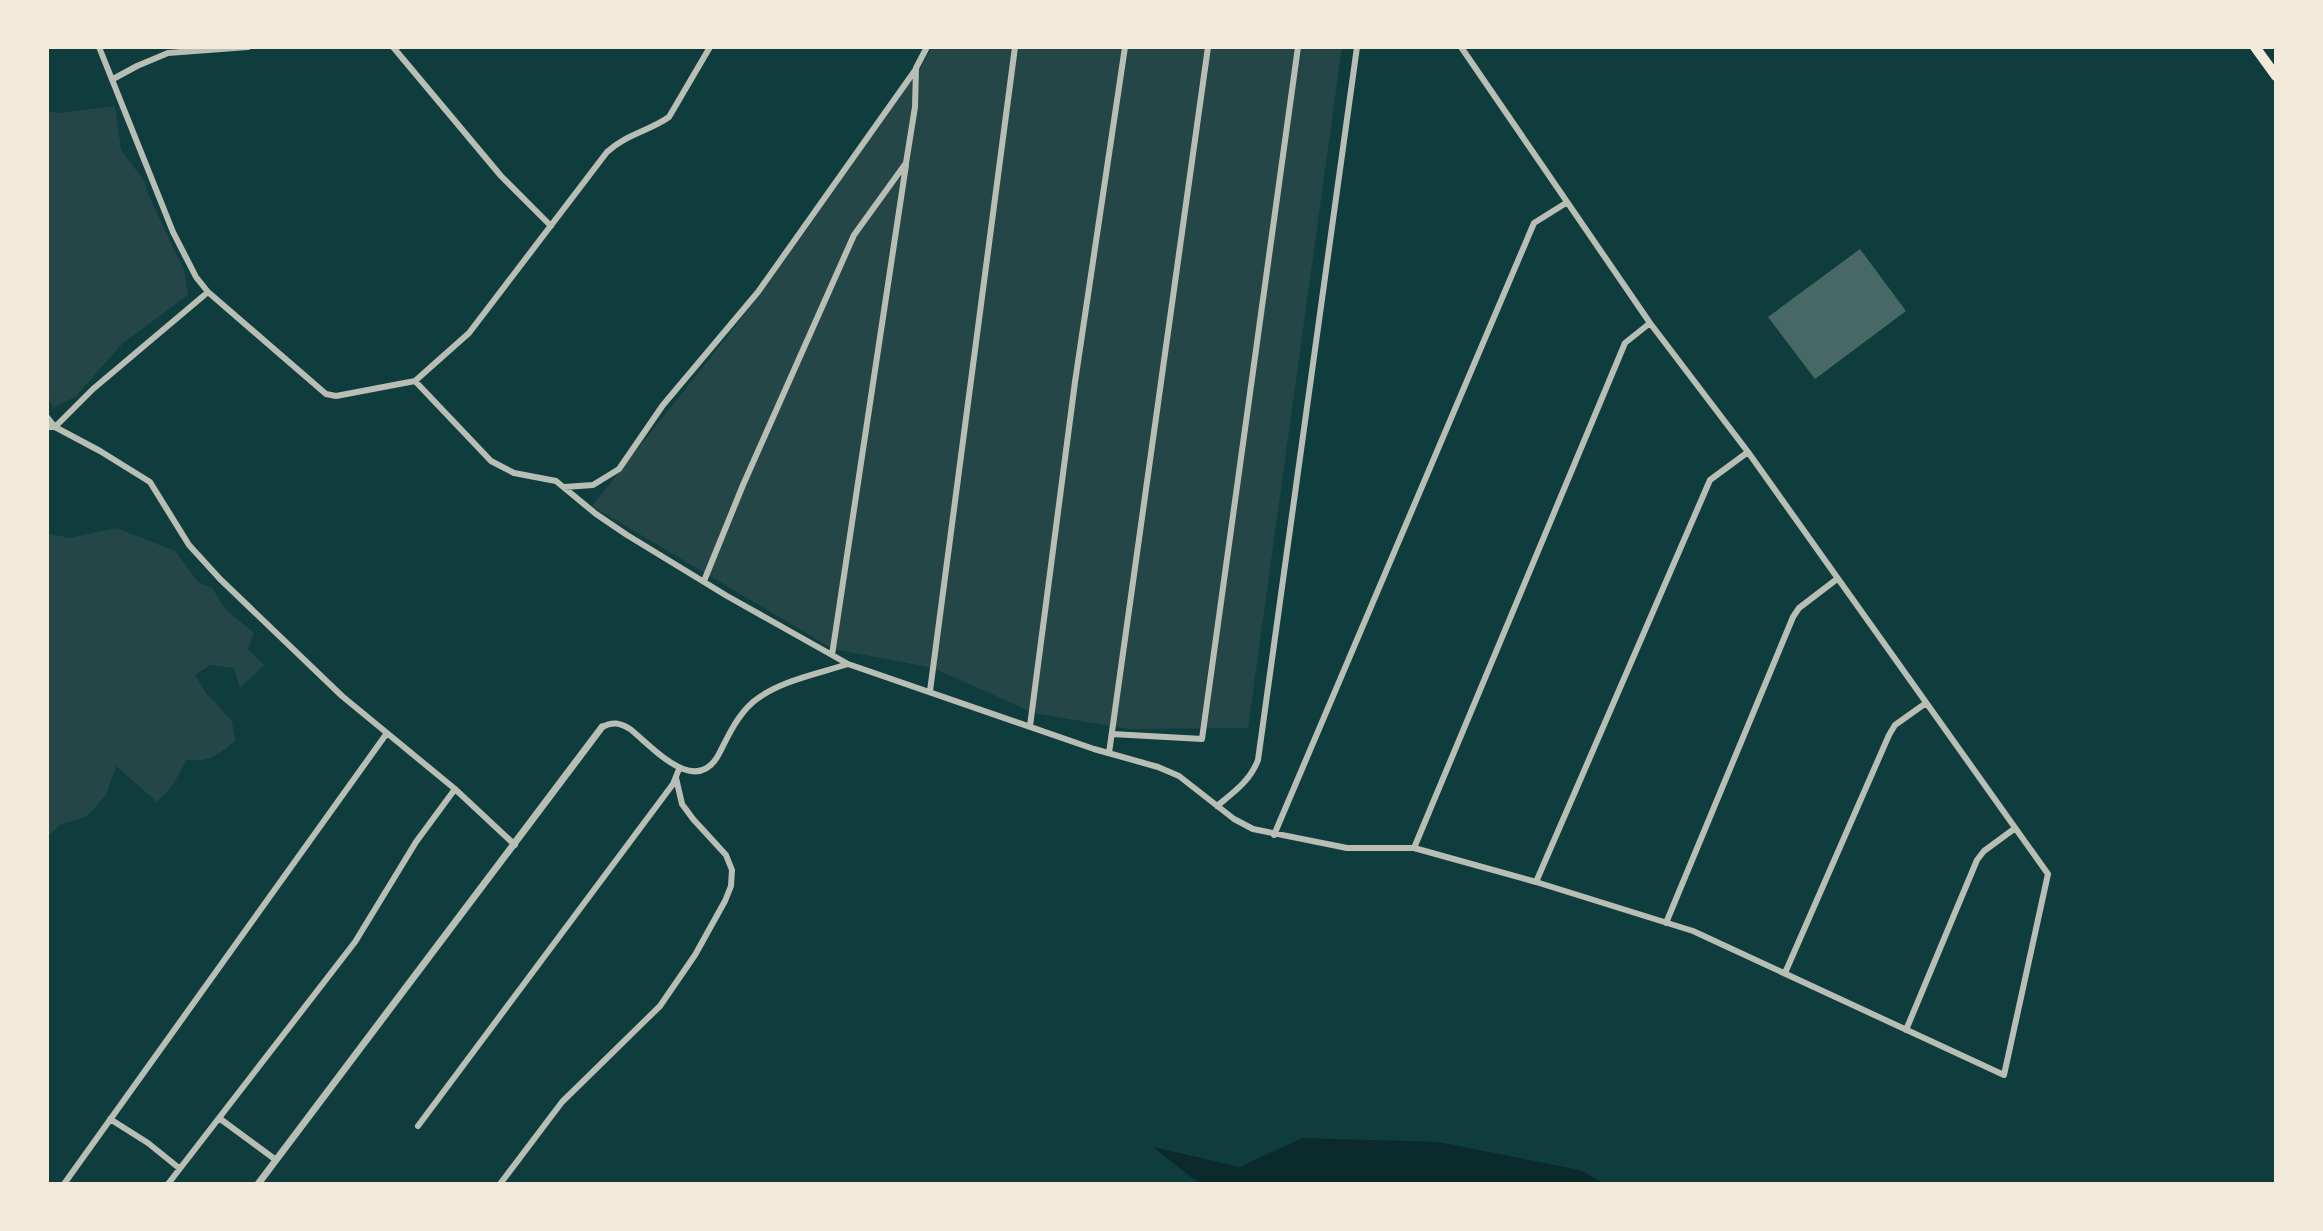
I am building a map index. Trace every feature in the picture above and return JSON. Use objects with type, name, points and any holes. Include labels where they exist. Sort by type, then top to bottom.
[{"type":"main road","points":[[2255,47],[2276,76]]},
{"type":"street","points":[[99,47],[173,232],[196,276],[208,292],[326,394],[336,396],[415,381],[469,333],[607,152],[617,142],[669,117],[710,47]]},
{"type":"street","points":[[113,79],[137,66],[176,51],[248,47]]},
{"type":"street","points":[[393,47],[501,176],[551,226]]},
{"type":"street","points":[[564,487],[593,485],[619,469],[663,405],[758,292],[916,68],[928,47]]},
{"type":"street","points":[[930,691],[1015,47]]},
{"type":"street","points":[[1030,726],[1075,382],[1125,47]]},
{"type":"street","points":[[1109,753],[1208,47]]},
{"type":"street","points":[[1112,734],[1202,739],[1298,47]]},
{"type":"street","points":[[1217,806],[1245,783],[1258,760],[1357,47]]},
{"type":"street","points":[[415,381],[491,461],[514,473],[545,477],[564,487],[596,514],[727,596],[848,664],[1109,753],[1158,767],[1179,776],[1234,819],[1252,829],[1347,848],[1414,848],[1536,882],[1693,931],[2004,1075],[2048,874],[1748,452],[1650,323],[1461,47]]},
{"type":"street","points":[[832,655],[915,107],[916,68]]},
{"type":"street","points":[[704,581],[743,485],[854,235],[906,163]]},
{"type":"street","points":[[1274,835],[1534,223],[1566,203]]},
{"type":"street","points":[[51,427],[208,292]]},
{"type":"street","points":[[1414,848],[1625,343],[1650,323]]},
{"type":"street","points":[[47,417],[51,427],[100,451],[150,482],[189,545],[220,579],[342,696],[455,789],[515,845]]},
{"type":"street","points":[[1536,882],[1710,480],[1748,452]]},
{"type":"street","points":[[1666,923],[1793,617],[1799,608],[1837,579]]},
{"type":"street","points":[[258,1184],[602,727],[615,723],[631,729],[679,769],[694,772],[713,764],[729,731],[752,703],[774,688],[848,664]]},
{"type":"street","points":[[1785,973],[1889,735],[1895,725],[1926,702]]},
{"type":"street","points":[[64,1184],[387,733]]},
{"type":"street","points":[[418,1126],[676,778],[679,769]]},
{"type":"street","points":[[500,1184],[562,1102],[660,1006],[695,955],[725,901],[731,886],[732,870],[726,855],[692,819],[682,804],[676,778]]},
{"type":"street","points":[[167,1184],[355,942],[416,842],[455,789]]},
{"type":"street","points":[[1906,1030],[1977,860],[1984,851],[2014,829]]},
{"type":"street","points":[[219,1118],[276,1160]]},
{"type":"street","points":[[110,1119],[148,1143],[179,1168]]},
{"type":"shaded area","points":[[932,47],[1342,47],[1248,728],[1128,729],[1034,713],[933,668],[833,649],[592,506],[761,294],[921,67]]},
{"type":"shaded area","points":[[115,106],[121,150],[145,182],[147,192],[184,270],[188,295],[123,343],[75,397],[53,408],[47,394],[47,111],[59,113]]},
{"type":"shaded area","points":[[116,528],[175,551],[198,582],[212,588],[226,610],[254,633],[248,649],[264,665],[240,688],[234,668],[210,665],[195,675],[206,693],[232,721],[235,741],[223,751],[201,760],[186,760],[173,785],[157,802],[116,766],[107,793],[87,816],[60,825],[47,837],[47,533],[69,538]]},
{"type":"shaded area","points":[[1302,1138],[1438,1142],[1580,1170],[1605,1184],[1200,1184],[1153,1147],[1240,1167]]},
{"type":"building","points":[[1860,249],[1906,311],[1815,379],[1768,317]]}]
